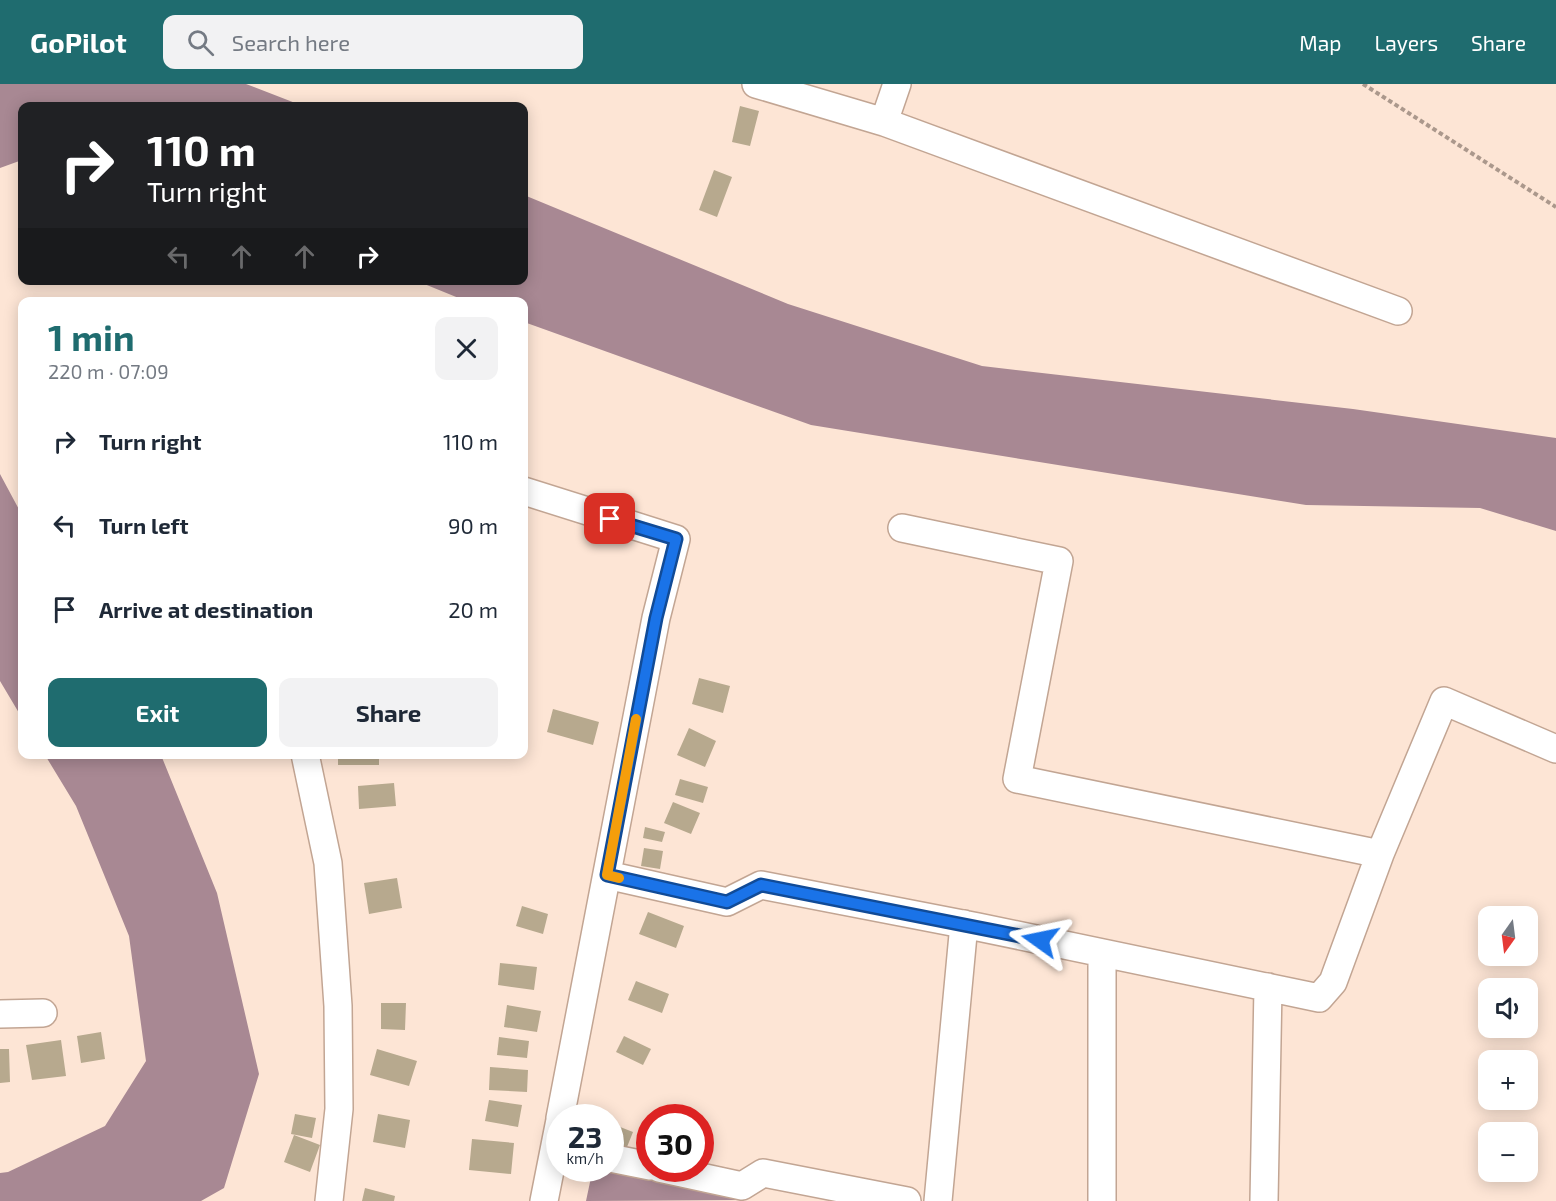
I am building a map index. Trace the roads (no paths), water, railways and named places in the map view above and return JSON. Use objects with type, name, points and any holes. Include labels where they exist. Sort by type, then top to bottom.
[{"type":"street","points":[[756,84],[884,122],[1398,311]]},
{"type":"street","points":[[884,122],[897,84]]},
{"type":"street","points":[[528,492],[676,539],[656,618],[563,1104]]},
{"type":"street","points":[[902,528],[1059,561],[1017,779],[1380,854]]},
{"type":"street","points":[[607,875],[727,902],[761,885],[964,924],[1318,998],[1333,982],[1380,854],[1444,701],[1556,749]]},
{"type":"street","points":[[306,759],[328,863],[338,1006],[339,1110],[329,1201]]},
{"type":"street","points":[[938,1201],[964,924]]},
{"type":"street","points":[[1102,953],[1102,1201]]},
{"type":"street","points":[[1264,1201],[1268,987]]},
{"type":"street","points":[[0,1014],[43,1013]]},
{"type":"street","points":[[714,1180],[742,1186],[763,1173],[907,1201]]},
{"type":"street","points":[[544,1201],[552,1182]]}]
